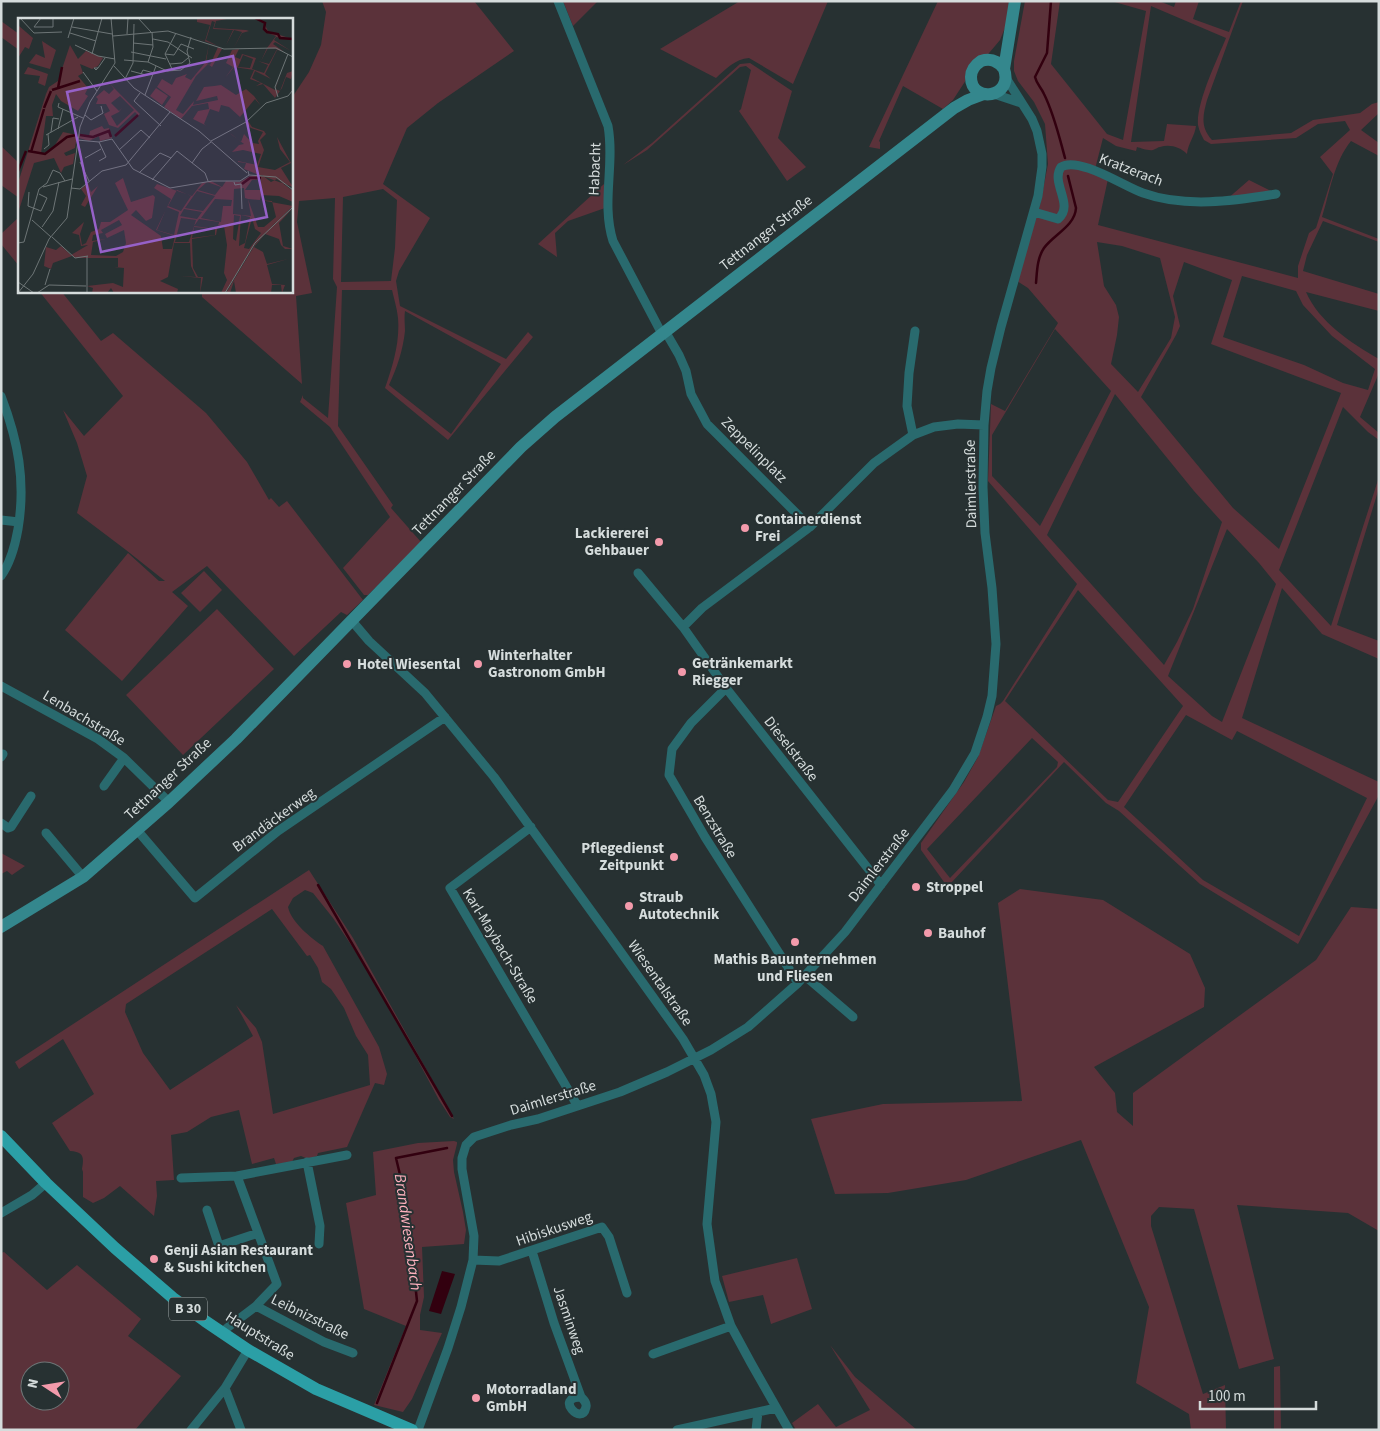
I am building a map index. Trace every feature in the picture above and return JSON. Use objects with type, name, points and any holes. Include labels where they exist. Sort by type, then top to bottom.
[{"type":"main road","points":[[1005,74],[997,62],[981,61],[974,66],[971,82],[975,89],[989,94],[1002,87],[1005,74],[1009,33],[1015,1]]},
{"type":"main road","points":[[989,60],[1009,33]]},
{"type":"main road","name":"Tettnanger Straße","points":[[954,108],[971,82]]},
{"type":"main road","name":"Tettnanger Straße","points":[[1,927],[83,877],[169,802],[236,739],[520,447],[565,409],[954,108],[968,100],[989,94]]},
{"type":"main road","name":"Hauptstraße","points":[[1,1136],[46,1183],[115,1248],[173,1298],[248,1350],[316,1389],[412,1430]]},
{"type":"street","name":"Habacht","points":[[558,1],[608,126],[611,155],[607,207],[613,241],[664,333]]},
{"type":"street","name":"Daimlerstraße","points":[[418,1430],[451,1340],[473,1260],[474,1236],[462,1168],[462,1158],[466,1145],[474,1137],[511,1125],[538,1119],[620,1092],[694,1059],[748,1027],[801,979],[845,932],[953,790],[975,753],[992,696],[996,644],[992,588],[985,533],[983,487],[984,425],[987,391],[996,345],[1034,212],[1041,180],[1042,154],[1040,140],[1032,120],[1005,74]]},
{"type":"street","points":[[989,94],[1021,103]]},
{"type":"street","name":"Kratzerach","points":[[1034,212],[1058,219],[1062,216],[1064,208],[1058,175],[1059,170],[1068,164],[1093,170],[1142,192],[1166,198],[1196,202],[1222,202],[1276,194]]},
{"type":"street","points":[[913,435],[907,406],[909,373],[915,331]]},
{"type":"street","name":"Zeppelinplatz","points":[[664,333],[679,355],[686,371],[691,394],[707,424],[810,528]]},
{"type":"street","points":[[1,396],[8,414],[19,458],[22,493],[15,546],[6,569],[1,576]]},
{"type":"street","points":[[683,627],[702,608],[810,528],[874,463],[913,435],[934,427],[958,424],[984,425]]},
{"type":"street","points":[[1,520],[19,522]]},
{"type":"street","name":"Dieselstraße","points":[[638,573],[683,627],[726,688],[881,885]]},
{"type":"street","name":"Wiesentalstraße","points":[[352,621],[368,642],[425,693],[494,777],[683,1039],[704,1075],[711,1094],[716,1122],[707,1224],[715,1281],[731,1326],[789,1430]]},
{"type":"street","name":"Lenbachstraße","points":[[1,686],[98,739],[124,758],[169,802]]},
{"type":"street","name":"Benzstraße","points":[[726,688],[691,723],[672,749],[669,775],[704,838],[801,979],[853,1017]]},
{"type":"street","name":"Brandäckerweg","points":[[137,830],[195,898],[278,831],[446,717]]},
{"type":"street","points":[[104,786],[124,758]]},
{"type":"street","points":[[1,823],[8,828],[11,827],[31,796]]},
{"type":"street","name":"Karl-Maybach-Straße","points":[[531,827],[450,888],[577,1105]]},
{"type":"street","points":[[46,833],[83,877]]},
{"type":"street","points":[[181,1178],[237,1176],[346,1155]]},
{"type":"street","points":[[307,1162],[320,1226],[319,1244]]},
{"type":"street","points":[[223,1333],[256,1306],[277,1284],[237,1176]]},
{"type":"street","points":[[1,1212],[32,1196],[46,1183]]},
{"type":"street","points":[[207,1210],[219,1246],[258,1233]]},
{"type":"street","name":"Hibiskusweg","points":[[473,1260],[499,1261],[602,1226],[609,1236],[627,1293]]},
{"type":"street","name":"Jasminweg","points":[[532,1251],[554,1323],[581,1397]]},
{"type":"street","name":"Leibnizstraße","points":[[256,1306],[324,1342],[353,1353]]},
{"type":"street","points":[[653,1354],[731,1326]]},
{"type":"street","points":[[190,1430],[225,1388],[248,1350]]},
{"type":"street","points":[[225,1388],[241,1430]]},
{"type":"street","points":[[676,1430],[776,1408]]},
{"type":"street","points":[[756,1430],[758,1412]]},
{"type":"shaded area","points":[[322,1],[474,1],[514,51],[438,103],[407,128],[383,184],[430,218],[399,271],[396,281],[400,306],[506,359],[528,332],[533,337],[448,440],[385,388],[398,336],[398,314],[392,290],[342,290],[338,426],[393,505],[391,508],[421,542],[368,595],[364,595],[343,568],[390,517],[330,427],[300,402],[303,395],[303,398],[328,418],[337,287],[333,279],[335,198],[299,201],[297,222],[312,293],[296,296],[302,384],[202,297],[202,292],[292,292],[292,98],[309,72],[321,45],[326,12]],"holes":[[[383,189],[397,200],[395,248],[391,281],[341,282],[343,197]],[[405,311],[501,364],[451,434],[389,385],[403,345]]]},
{"type":"shaded area","points":[[563,1],[598,1],[573,26]]},
{"type":"shaded area","points":[[740,1],[828,1],[793,84],[749,58],[735,62],[716,78],[660,49]]},
{"type":"shaded area","points":[[938,1],[1011,1],[1007,23],[1000,40],[966,80],[953,100],[943,109],[903,86],[879,141],[880,149],[869,147]]},
{"type":"shaded area","points":[[1025,1],[1060,1],[1051,64],[1107,134],[1123,140],[1146,11],[1111,1],[1159,1],[1174,7],[1176,1],[1199,1],[1193,19],[1229,32],[1241,1],[1243,1],[1207,100],[1204,126],[1212,140],[1291,133],[1313,120],[1360,113],[1372,104],[1379,102],[1379,113],[1361,130],[1379,143],[1379,156],[1351,141],[1336,167],[1322,217],[1379,239],[1379,242],[1323,221],[1307,255],[1303,271],[1379,294],[1379,311],[1306,292],[1327,322],[1347,339],[1379,359],[1379,373],[1360,417],[1379,433],[1379,440],[1368,432],[1343,407],[1279,570],[1331,626],[1379,477],[1379,488],[1337,625],[1379,641],[1379,659],[1322,634],[1282,588],[1242,718],[1379,782],[1379,795],[1298,944],[1200,884],[1119,811],[1106,803],[1064,762],[951,883],[944,882],[921,850],[921,843],[964,782],[978,757],[996,706],[1003,701],[1077,584],[988,481],[991,404],[1005,411],[1058,323],[1028,288],[1017,281],[1040,205],[1048,164],[1045,124],[1034,102],[1018,81],[1014,71],[1014,61]],"holes":[[[1151,6],[1226,38],[1200,105],[1198,125],[1204,140],[1211,144],[1296,138],[1318,124],[1345,121],[1350,130],[1320,157],[1333,174],[1316,228],[1309,233],[1298,266],[1298,278],[1098,225],[1108,179],[1094,173],[1103,138],[1116,146],[1136,151],[1137,147],[1154,150],[1158,147],[1171,146],[1187,154],[1196,126],[1167,124],[1164,141],[1131,142]],[[1097,242],[1122,246],[1160,258],[1175,317],[1171,338],[1138,392],[1111,364],[1119,317],[1116,305],[1104,286]],[[1184,262],[1232,280],[1211,344],[1341,393],[1279,549],[1233,508],[1141,397],[1180,326],[1173,296]],[[1242,276],[1296,291],[1303,305],[1332,336],[1375,369],[1368,390],[1343,383],[1304,365],[1223,337]],[[1055,329],[1111,391],[1040,526],[992,476],[992,435]],[[1115,394],[1194,491],[1222,522],[1193,609],[1164,665],[1047,535]],[[1227,529],[1276,584],[1222,722],[1212,716],[1168,676]],[[1078,590],[1183,706],[1118,802],[1108,800],[1005,701]],[[1186,715],[1232,740],[1237,731],[1367,798],[1299,936],[1203,880],[1124,807]],[[1032,738],[1058,762],[1057,767],[950,878],[927,849]]]},
{"type":"shaded area","points":[[1,21],[18,33],[18,49],[1,37]]},
{"type":"shaded area","points":[[750,63],[792,91],[778,138],[806,167],[787,181],[739,111],[751,70],[746,66],[740,67],[647,150],[623,165],[652,143],[740,64]]},
{"type":"shaded area","points":[[1,146],[18,162],[18,197],[1,185]]},
{"type":"shaded area","points":[[1249,180],[1273,192],[1226,200]]},
{"type":"shaded area","points":[[604,184],[605,208],[568,221],[555,233],[557,257],[538,244]]},
{"type":"shaded area","points":[[18,218],[18,265],[1,244],[1,234]]},
{"type":"shaded area","points":[[40,292],[62,292],[101,341],[113,333],[206,413],[247,462],[269,500],[271,498],[279,507],[287,501],[363,600],[347,615],[341,612],[294,656],[207,566],[172,592],[188,606],[122,681],[65,630],[128,553],[159,581],[165,581],[77,513],[87,476],[77,443],[63,410],[84,436],[123,396]]},
{"type":"shaded area","points":[[204,571],[222,590],[200,612],[181,593]]},
{"type":"shaded area","points":[[217,609],[274,669],[183,755],[126,695]]},
{"type":"shaded area","points":[[1,853],[25,866],[12,875],[7,871],[1,874]]},
{"type":"shaded area","points":[[309,870],[353,938],[454,1119],[450,1117],[439,1100],[362,961],[333,918],[313,893],[305,890],[293,898],[288,907],[290,913],[302,929],[323,946],[379,1047],[387,1074],[384,1085],[375,1083],[347,1147],[318,1153],[317,1156],[308,1159],[301,1156],[294,1158],[292,1162],[276,1164],[274,1158],[252,1164],[239,1110],[211,1117],[187,1132],[171,1135],[174,1180],[156,1181],[157,1196],[154,1216],[120,1186],[104,1198],[93,1203],[83,1197],[82,1156],[70,1151],[52,1123],[94,1094],[63,1039],[19,1069],[15,1062]],"holes":[[[272,909],[307,956],[310,955],[318,968],[322,982],[331,989],[344,1008],[356,1036],[368,1055],[370,1085],[273,1114],[262,1042],[256,1028],[236,1005],[253,1036],[170,1090],[143,1053],[125,1012],[126,1004]]]},
{"type":"shaded area","points":[[1020,889],[1103,900],[1190,954],[1205,988],[1204,1007],[1094,1067],[1115,1093],[1117,1112],[1133,1126],[1133,1093],[1316,960],[1351,907],[1379,909],[1379,1231],[1348,1213],[1237,1205],[1274,1359],[1239,1369],[1194,1209],[1159,1207],[1151,1216],[1151,1226],[1203,1394],[1225,1385],[1226,1430],[1191,1430],[1189,1414],[1136,1383],[1149,1307],[1081,1140],[966,1180],[888,1193],[835,1194],[811,1119],[883,1104],[1022,1101],[998,903]]},
{"type":"shaded area","points":[[454,1141],[457,1144],[453,1160],[454,1172],[466,1230],[464,1244],[422,1247],[424,1297],[420,1315],[420,1330],[442,1333],[412,1399],[403,1412],[374,1405],[406,1326],[364,1309],[346,1203],[376,1195],[373,1152],[418,1143]]},
{"type":"shaded area","points":[[4,1252],[47,1290],[77,1265],[141,1319],[128,1336],[181,1376],[135,1430],[1,1430],[1,1253]]},
{"type":"shaded area","points":[[797,1258],[812,1309],[771,1324],[763,1295],[729,1302],[722,1276]]},
{"type":"shaded area","points":[[442,1271],[455,1274],[441,1314],[429,1311]]},
{"type":"shaded area","points":[[830,1345],[855,1377],[917,1430],[796,1430],[792,1423],[818,1404],[836,1427],[870,1410]]},
{"type":"shaded area","points":[[1280,1366],[1281,1430],[1274,1430],[1274,1367]]},
{"type":"waterway","points":[[1051,1],[1047,53],[1035,77],[1051,109],[1065,158]]},
{"type":"waterway","points":[[1036,283],[1040,256],[1044,248],[1068,225],[1075,214],[1076,208],[1068,176]]},
{"type":"waterway","name":"Brandwiesenbach","points":[[318,885],[452,1116]]},
{"type":"waterway","name":"Brandwiesenbach","points":[[377,1403],[417,1301],[406,1200],[396,1158],[447,1148]]},
{"type":"place","name":"Containerdienst Frei","points":[[745,528]]},
{"type":"place","name":"Lackiererei Gehbauer","points":[[659,542]]},
{"type":"place","name":"Hotel Wiesental","points":[[347,664]]},
{"type":"place","name":"Winterhalter Gastronom GmbH","points":[[478,664]]},
{"type":"place","name":"Getränkemarkt Riegger","points":[[682,672]]},
{"type":"place","name":"Pflegedienst Zeitpunkt","points":[[674,857]]},
{"type":"place","name":"Stroppel","points":[[916,887]]},
{"type":"place","name":"Straub Autotechnik","points":[[629,906]]},
{"type":"place","name":"Bauhof","points":[[928,933]]},
{"type":"place","name":"Mathis Bauunternehmen und Fliesen","points":[[795,942]]},
{"type":"place","name":"Genji Asian Restaurant & Sushi kitchen","points":[[154,1259]]},
{"type":"place","name":"Motorradland GmbH","points":[[476,1398]]}]
